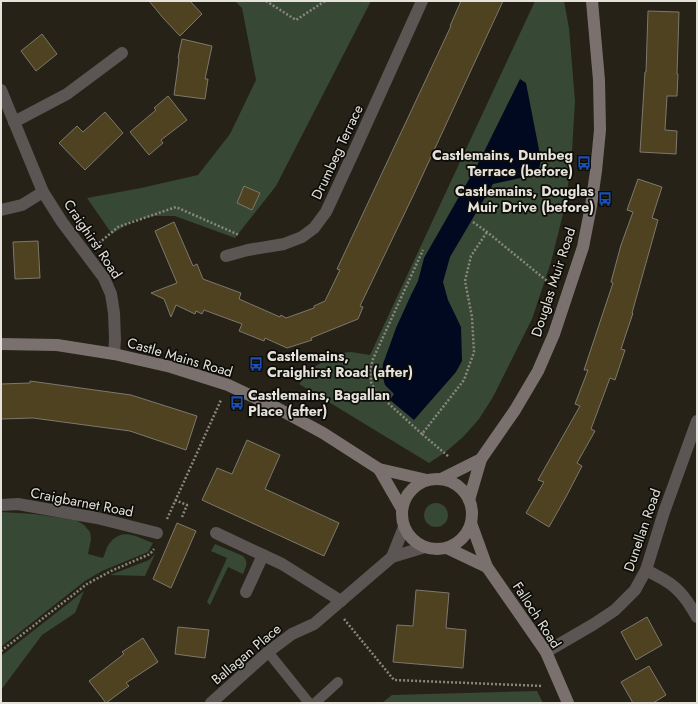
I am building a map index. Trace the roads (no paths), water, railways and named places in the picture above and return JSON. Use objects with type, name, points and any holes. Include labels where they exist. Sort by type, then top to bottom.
[{"type":"street","name":"Drumbeg Terrace","points":[[226,256],[248,250],[284,244],[302,237],[314,228],[322,218],[422,1]]},
{"type":"street","name":"Douglas Muir Road","points":[[469,500],[481,459],[515,410],[538,371],[554,334],[583,247],[592,199],[600,130],[599,80],[592,1]]},
{"type":"street","points":[[14,122],[67,94],[122,53]]},
{"type":"street","name":"Craighirst Road","points":[[1,90],[43,192],[62,222],[104,278],[111,294],[114,313],[114,354]]},
{"type":"street","points":[[1,210],[22,204],[43,192]]},
{"type":"street","name":"Castle Mains Road","points":[[1,344],[57,345],[114,354],[171,367],[228,385],[277,408],[323,433],[378,469],[428,480]]},
{"type":"street","name":"Dunellan Road","points":[[546,652],[615,610],[635,590],[646,570],[664,512],[693,443],[697,421]]},
{"type":"street","name":"Douglas Muir Road","points":[[441,479],[481,459]]},
{"type":"street","name":"Castle Mains Road","points":[[378,469],[402,509]]},
{"type":"street","points":[[441,479],[458,486],[464,492],[469,500],[472,511],[471,523],[466,534],[458,542],[447,548],[436,549],[425,547],[416,543],[409,536],[404,527],[402,509],[405,499],[418,484],[428,480],[441,479]]},
{"type":"street","name":"Craigbarnet Road","points":[[1,504],[18,504],[97,518],[157,533]]},
{"type":"street","name":"Falloch Road","points":[[471,523],[487,567],[546,652],[568,703]]},
{"type":"street","name":"Ballagan Place","points":[[392,557],[404,527]]},
{"type":"street","points":[[216,533],[282,564],[340,601]]},
{"type":"street","name":"Ballagan Place","points":[[211,703],[268,652],[292,634],[314,624],[392,557],[425,547]]},
{"type":"street","name":"Falloch Road","points":[[447,548],[487,567]]},
{"type":"street","points":[[246,592],[263,555]]},
{"type":"street","points":[[646,570],[668,581],[679,591],[689,603],[697,617]]},
{"type":"lane","points":[[268,652],[309,703]]},
{"type":"lane","points":[[315,703],[338,682]]},
{"type":"water","points":[[520,79],[526,83],[541,160],[538,174],[493,184],[450,257],[443,282],[448,300],[461,327],[462,361],[456,372],[414,420],[390,400],[394,394],[385,385],[382,374],[383,364],[396,328],[418,281],[424,258],[480,160]]},
{"type":"place","name":"Castlemains, Dumbeg Terrace (before)","points":[[584,163]]},
{"type":"place","name":"Castlemains, Douglas Muir Drive (before)","points":[[605,199]]},
{"type":"place","name":"Castlemains, Craighirst Road (after)","points":[[256,364]]},
{"type":"place","name":"Castlemains, Bagallan Place (after)","points":[[237,403]]}]
